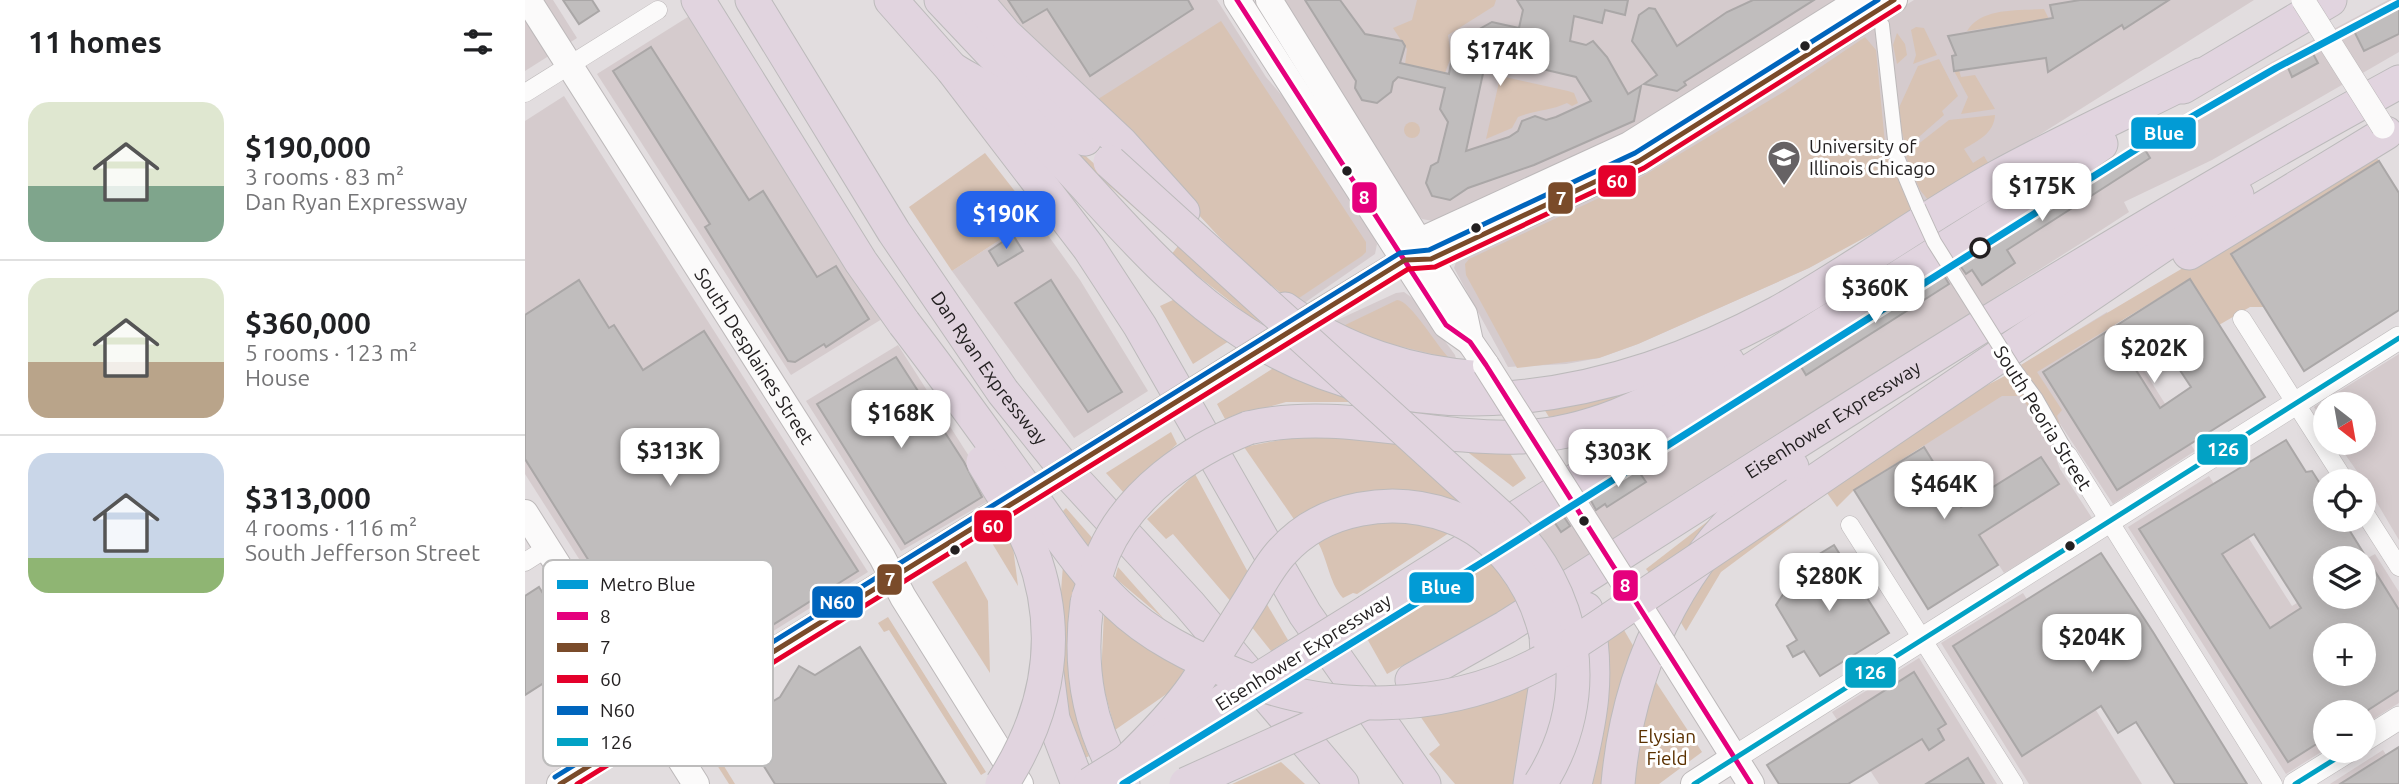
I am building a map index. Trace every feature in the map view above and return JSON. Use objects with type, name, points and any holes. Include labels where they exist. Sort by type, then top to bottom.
[{"type":"highway","points":[[698,0],[861,262],[1073,555],[1117,604],[1154,634],[1196,658],[1263,687],[1313,699],[1357,702],[1424,700],[1465,692],[1507,678],[1571,645],[2246,189],[2311,150],[2395,85]]},
{"type":"highway","points":[[724,0],[743,30],[795,72]]},
{"type":"highway","name":"Dan Ryan Expressway","points":[[752,0],[894,232],[1003,392],[1044,444],[1194,610],[1342,784]]},
{"type":"highway","points":[[891,0],[951,69],[1051,195],[1120,294],[1282,576],[1336,662],[1424,784]]},
{"type":"highway","points":[[941,0],[1028,92],[1052,109]]},
{"type":"highway","points":[[953,0],[1052,109],[1336,366],[1515,532],[1534,554],[1551,582],[1567,624],[1573,688],[1565,731],[1540,784]]},
{"type":"highway","points":[[976,0],[1005,34],[1122,143],[1194,225],[1261,292],[1336,341],[1399,365],[1441,374],[1480,378],[1531,379],[1649,368]]},
{"type":"highway","name":"Eisenhower Expressway","points":[[1090,784],[1123,774],[1368,611],[2015,204],[2200,75],[2330,0]]},
{"type":"highway","points":[[951,69],[1009,105],[1142,247],[1196,300],[1270,348],[1312,367],[1392,391],[1486,399],[1562,393],[1649,368],[1746,329],[1780,311],[1998,177],[2200,75]]},
{"type":"highway","points":[[1530,784],[1548,670],[1546,635],[1536,603],[1515,567],[1472,527],[1441,513],[1408,507],[1377,506],[1353,511],[1314,528],[1284,550],[1193,687],[1123,774],[1097,733],[1087,701],[1082,653],[1087,603],[1104,552],[1137,503],[1193,455],[1248,428],[1293,420],[1338,420],[1465,435],[1519,437],[1571,430],[1616,417],[1714,369],[1793,325],[2200,75]]},
{"type":"highway","name":"Eisenhower Expressway","points":[[1186,784],[1324,723],[1412,680],[1506,627],[2094,256],[2281,146],[2395,85]]},
{"type":"highway","points":[[2026,338],[2076,322],[2389,137]]},
{"type":"highway","points":[[1618,784],[1626,721],[1649,646],[1672,600],[1723,528],[1743,506],[1793,466],[2057,294],[2094,256]]},
{"type":"highway","points":[[937,295],[946,355],[993,432],[1036,519],[1044,547],[1048,580],[1046,646],[1049,697],[1058,739],[1078,784]]},
{"type":"highway","points":[[904,323],[937,386],[1014,515],[1032,551],[1044,594],[1049,650],[1045,684],[1039,715],[1008,781]]},
{"type":"highway","points":[[1336,366],[1389,402],[1520,505],[1556,545],[1573,577],[1585,609],[1595,663],[1594,693],[1575,784]]},
{"type":"main road","name":"South Desplaines Street","points":[[528,0],[893,577],[1008,781]]},
{"type":"main road","points":[[1237,0],[1464,314],[1471,342],[1751,784]]},
{"type":"main road","points":[[1269,0],[1418,253]]},
{"type":"main road","points":[[773,652],[1418,253],[1629,145],[1860,0]]},
{"type":"main road","points":[[1418,253],[1639,162],[1894,0]]},
{"type":"main road","points":[[525,513],[555,560]]},
{"type":"main road","points":[[1694,784],[1734,758]]},
{"type":"main road","points":[[560,784],[589,766]]},
{"type":"main road","points":[[685,766],[696,784]]},
{"type":"street","points":[[2303,0],[2389,137]]},
{"type":"street","points":[[525,93],[658,10]]},
{"type":"street","name":"South Peoria Street","points":[[1882,25],[1897,157],[1934,243],[2036,399],[2106,522],[2273,784]]},
{"type":"street","points":[[2242,319],[2336,469]]},
{"type":"street","points":[[1734,758],[2399,338]]},
{"type":"street","points":[[1850,525],[2014,784]]},
{"type":"street","points":[[2376,531],[2399,567]]},
{"type":"street","points":[[525,562],[547,548]]},
{"type":"street","points":[[2376,733],[2399,719]]},
{"type":"street","points":[[2295,784],[2329,763]]},
{"type":"shaded area","points":[[525,0],[553,0],[577,38],[525,71]]},
{"type":"shaded area","points":[[986,0],[1217,0],[1266,77],[1295,111],[1373,235],[1377,244],[1375,254],[1300,306],[1227,246],[1124,130]]},
{"type":"shaded area","points":[[1281,0],[1840,0],[1636,129],[1433,221],[1422,219],[1417,213]]},
{"type":"shaded area","name":"University of Illinois Chicago","points":[[1914,0],[2254,0],[1990,166],[1809,268],[1638,344],[1599,358],[1566,364],[1508,367],[1454,268],[1456,262],[1667,156]]},
{"type":"shaded area","points":[[2388,0],[2399,0],[2399,52],[2212,160],[2124,202],[2129,212],[1518,599],[1486,549],[2140,140],[2272,62]]},
{"type":"shaded area","points":[[691,15],[882,319],[791,375],[597,74]]},
{"type":"shaded area","points":[[564,96],[868,572],[773,631],[773,560],[580,560],[525,474],[525,121]]},
{"type":"shaded area","points":[[1035,217],[1080,280],[1148,391],[1074,438],[952,271]]},
{"type":"shaded area","points":[[1404,292],[1415,300],[1455,355],[1457,363],[1415,356],[1331,323],[1396,293]]},
{"type":"shaded area","points":[[2107,312],[2195,451],[2113,504],[2021,365]]},
{"type":"shaded area","points":[[898,345],[995,497],[901,551],[806,401]]},
{"type":"shaded area","points":[[2399,354],[2399,540],[2376,501],[2376,469],[2355,469],[2346,455],[2377,455],[2377,392],[2338,392]]},
{"type":"shaded area","points":[[2005,376],[2010,376],[2031,403],[2061,449],[2056,458],[2060,469],[2092,518],[2004,573],[1912,429]]},
{"type":"shaded area","points":[[2209,476],[2292,606],[2313,593],[2313,609],[2376,609],[2376,556],[2399,592],[2399,703],[2376,717],[2376,700],[2313,700],[2313,757],[2286,774],[2128,527]]},
{"type":"shaded area","points":[[2023,593],[2142,784],[2029,784],[1941,643]]},
{"type":"shaded area","points":[[1919,658],[1997,784],[1879,784],[1832,712]]},
{"type":"shaded area","points":[[2383,750],[2399,775],[2399,784],[2330,784],[2363,763],[2376,763],[2376,754]]},
{"type":"green space","points":[[1417,0],[1496,0],[1494,6],[1448,35],[1451,57],[1445,73],[1405,65],[1407,49],[1393,28],[1412,20]]},
{"type":"green space","points":[[2044,9],[2049,19],[1967,31],[1974,23],[1991,14]]},
{"type":"green space","points":[[1221,21],[1366,242],[1366,252],[1362,256],[1293,302],[1239,257],[1095,101]]},
{"type":"green space","points":[[1916,27],[1924,28],[1937,55],[1913,64],[1916,55],[1911,30]]},
{"type":"green space","points":[[1897,33],[1905,44],[1907,55],[1897,64],[1893,45]]},
{"type":"green space","points":[[1865,37],[1876,50],[1886,154],[1914,211],[1809,268],[1638,344],[1599,358],[1517,368],[1466,275],[1465,264],[1469,259],[1633,182],[1785,91]]},
{"type":"green space","points":[[1939,59],[1958,96],[1942,111],[1944,115],[1913,142],[1905,144],[1897,112],[1918,66]]},
{"type":"green space","points":[[1959,70],[1961,77],[1975,75],[1995,109],[1961,114],[1968,97],[1954,71]]},
{"type":"green space","points":[[1505,77],[1574,93],[1578,103],[1572,106],[1567,103],[1518,117],[1512,128],[1486,139],[1499,82]]},
{"type":"green space","points":[[1995,115],[1989,131],[1964,149],[1973,163],[1984,156],[1990,166],[1929,201],[1920,190],[1906,157],[1908,152],[1949,120]]},
{"type":"green space","points":[[1409,122],[1415,122],[1420,130],[1418,136],[1409,138],[1404,133],[1404,127]]},
{"type":"green space","points":[[1070,142],[1267,319],[1258,323],[1171,255],[1178,246],[1074,155]]},
{"type":"green space","points":[[985,153],[1035,217],[952,271],[909,207]]},
{"type":"green space","points":[[2374,154],[2379,161],[2231,254],[2265,307],[2250,307],[2219,325],[2190,279],[2037,372],[2062,410],[2057,416],[2061,427],[2021,365]]},
{"type":"green space","points":[[1173,300],[1229,341],[1193,364],[1160,306]]},
{"type":"green space","points":[[1397,300],[1409,307],[1449,358],[1382,342],[1343,326]]},
{"type":"green space","points":[[1275,367],[1346,392],[1357,402],[1286,402],[1225,419],[1217,404]]},
{"type":"green space","points":[[2010,376],[2031,403],[2054,444],[2050,442],[2021,396],[2002,396],[1854,490],[1837,507],[1827,493],[1721,572],[1686,631],[1677,616],[1696,581],[1970,394]]},
{"type":"green space","points":[[1638,388],[1606,402],[1572,412],[1549,417],[1544,409]]},
{"type":"green space","points":[[1171,432],[1177,444],[1124,493],[1106,473]]},
{"type":"green space","points":[[1306,435],[1400,442],[1479,512],[1298,525],[1244,447]]},
{"type":"green space","points":[[1465,450],[1509,452],[1526,478],[1513,487]]},
{"type":"green space","points":[[1195,474],[1250,576],[1233,604],[1173,534],[1166,539],[1147,519]]},
{"type":"green space","points":[[1066,508],[1094,540],[1090,549],[1063,511]]},
{"type":"green space","points":[[1721,511],[1701,538],[1650,574],[1646,569]]},
{"type":"green space","points":[[1368,517],[1455,529],[1357,594],[1343,598],[1334,584],[1315,538]]},
{"type":"green space","points":[[1011,532],[1018,586],[992,543]]},
{"type":"green space","points":[[1486,549],[1519,602],[1387,674],[1361,628]]},
{"type":"green space","points":[[966,561],[988,601],[990,673],[932,582]]},
{"type":"green space","points":[[1063,566],[1076,583],[1069,649],[1076,713],[1089,756],[1083,759],[1068,712],[1061,664]]},
{"type":"green space","points":[[1118,567],[1164,619],[1115,578]]},
{"type":"green space","points":[[1262,596],[1288,640],[1271,651],[1247,621]]},
{"type":"green space","points":[[1104,613],[1160,656],[1184,670],[1175,688],[1115,730],[1101,678]]},
{"type":"green space","points":[[888,617],[986,772],[981,775],[889,630],[884,632],[878,623]]},
{"type":"green space","points":[[1624,630],[1635,649],[1607,784],[1587,784],[1604,644]]},
{"type":"green space","name":"Elysian Field","points":[[1652,676],[1702,752],[1659,784],[1634,784],[1634,743]]},
{"type":"green space","points":[[1535,683],[1520,784],[1455,784],[1429,754],[1440,745],[1420,716]]},
{"type":"green space","points":[[1281,762],[1305,784],[1232,784]]},
{"type":"green space","points":[[718,766],[724,766],[735,784],[729,784]]},
{"type":"building","points":[[563,0],[592,0],[599,11],[579,24]]},
{"type":"building","points":[[1008,0],[1188,0],[1193,9],[1090,76],[1047,9],[1023,23]]},
{"type":"building","points":[[1305,0],[1340,0],[1365,34],[1402,41],[1405,46],[1400,63],[1449,74],[1454,46],[1465,37],[1492,22],[1519,28],[1523,10],[1517,0],[1628,0],[1625,15],[1605,10],[1602,23],[1574,16],[1570,41],[1586,45],[1593,41],[1607,57],[1628,94],[1641,86],[1634,121],[1534,165],[1468,188],[1450,200],[1432,196],[1426,183],[1431,166],[1438,162],[1448,122],[1440,109],[1445,88],[1398,77],[1393,82],[1391,92],[1377,103],[1362,100],[1355,88],[1356,81]],"holes":[[[1500,59],[1576,77],[1591,101],[1546,120],[1535,116],[1522,121],[1518,131],[1509,137],[1466,151],[1484,69]]]},
{"type":"building","points":[[1753,0],[1814,0],[1684,82],[1686,85],[1677,91],[1644,84],[1657,75],[1632,41],[1639,15],[1649,8],[1655,9],[1677,46],[1727,12]]},
{"type":"building","points":[[2080,0],[2169,0],[2124,29],[2122,25],[2048,72],[2046,58],[1954,71],[1952,56],[1956,55],[1948,36],[2053,18],[2050,5]]},
{"type":"building","points":[[2399,9],[2399,34],[2364,51],[2354,31]]},
{"type":"building","points":[[651,47],[749,200],[763,191],[817,277],[836,266],[869,319],[826,347],[824,344],[795,362],[788,361],[705,227],[710,224],[613,71]]},
{"type":"building","points":[[2311,50],[2318,63],[2292,77],[2286,63]]},
{"type":"building","points":[[2144,148],[2150,158],[2007,250],[2015,263],[1982,285],[1972,270],[1966,274],[1959,264]]},
{"type":"building","points":[[2379,161],[2399,193],[2399,310],[2304,371],[2231,254]]},
{"type":"building","points":[[1013,235],[1023,251],[998,266],[989,251]]},
{"type":"building","points":[[1943,274],[1949,284],[1806,375],[1800,365]]},
{"type":"building","points":[[2190,279],[2265,397],[2117,490],[2043,372]],"holes":[[[2160,340],[2191,387],[2160,408],[2129,359]]]},
{"type":"building","points":[[579,280],[609,328],[614,325],[643,370],[704,331],[858,571],[773,625],[773,560],[588,560],[525,459],[525,315]]},
{"type":"building","points":[[1051,280],[1122,392],[1088,412],[1015,303]]},
{"type":"building","points":[[896,357],[964,462],[982,497],[905,544],[817,404]]},
{"type":"building","points":[[2286,440],[2306,472],[2313,473],[2313,532],[2350,532],[2359,546],[2313,546],[2313,609],[2376,609],[2376,573],[2399,610],[2399,690],[2376,705],[2376,700],[2313,700],[2313,746],[2288,762],[2139,529]],"holes":[[[2254,534],[2301,608],[2270,628],[2222,554]]]},
{"type":"building","points":[[1924,447],[1961,507],[2041,457],[2059,484],[1979,535],[1998,565],[1928,609],[1854,490]]},
{"type":"building","points":[[1635,466],[1646,482],[1607,507],[1605,504],[1596,510],[1589,497]]},
{"type":"building","points":[[1562,514],[1570,526],[1561,532],[1553,520]]},
{"type":"building","points":[[1834,545],[1889,633],[1820,676],[1804,651],[1793,657],[1787,646],[1797,640],[1776,605],[1803,564]]},
{"type":"building","points":[[2101,553],[2247,784],[2175,784],[2136,722],[2118,733],[2101,706],[2022,756],[1953,646]]},
{"type":"building","points":[[539,587],[543,593],[543,684],[525,695],[525,596]]},
{"type":"building","points":[[860,647],[946,784],[775,784],[764,766],[773,766],[773,701],[780,697],[799,666],[815,675]]},
{"type":"building","points":[[1914,672],[1946,724],[1938,729],[1944,740],[1929,750],[1922,739],[1848,784],[1779,784],[1767,765]]},
{"type":"building","points":[[2399,747],[2399,784],[2340,784],[2376,763]]},
{"type":"building","points":[[1968,758],[1984,784],[1926,784]]},
{"type":"metro line","name":"Blue","points":[[1123,784],[1491,557],[2143,145],[2276,68],[2399,3]]},
{"type":"transit line","name":"8","points":[[1237,0],[1446,325],[1470,342],[1486,365],[1751,784]]},
{"type":"transit line","name":"N60","points":[[773,642],[1400,253],[1429,250],[1635,153],[1878,0]]},
{"type":"transit line","name":"7","points":[[773,652],[1405,260],[1431,259],[1639,161],[1894,0]]},
{"type":"transit line","name":"60","points":[[773,663],[1408,269],[1435,267],[1644,168],[1899,7]]},
{"type":"transit line","name":"126","points":[[1694,784],[2399,338]]},
{"type":"transit line","name":"126","points":[[2295,784],[2329,763]]},
{"type":"transit line","name":"N60","points":[[555,777],[573,766]]},
{"type":"transit line","name":"7","points":[[560,784],[589,766]]},
{"type":"transit line","name":"60","points":[[577,784],[606,766]]},
{"type":"place","name":"University of Illinois Chicago","points":[[1784,187]]}]
